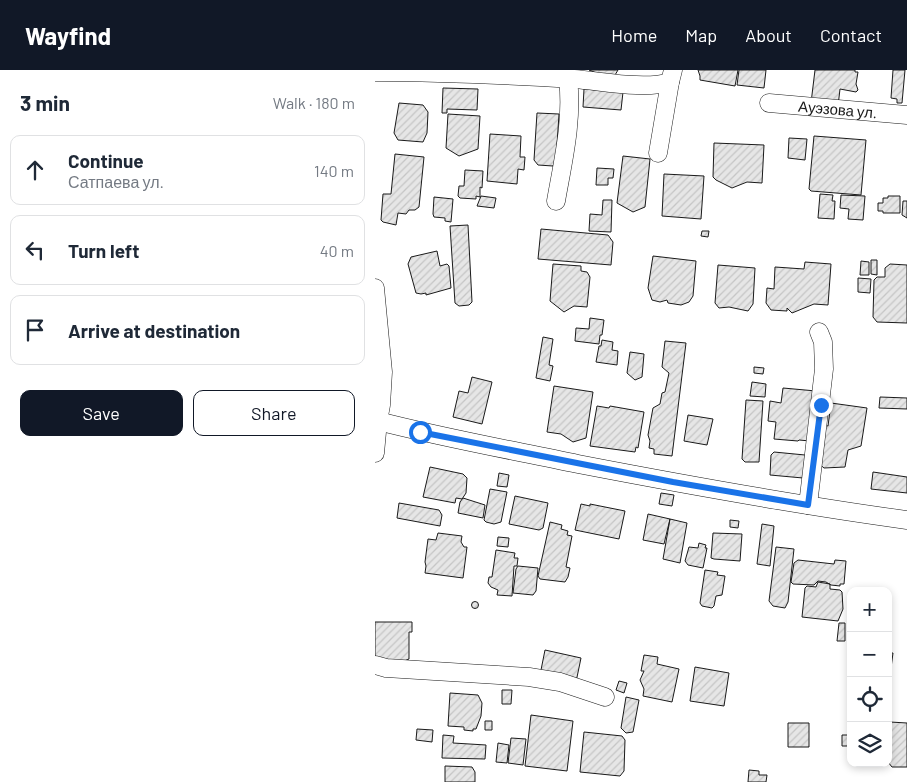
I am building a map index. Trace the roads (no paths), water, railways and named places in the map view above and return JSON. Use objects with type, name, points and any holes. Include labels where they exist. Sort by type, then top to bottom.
[{"type":"street","points":[[375,72],[443,72],[568,79],[647,86],[660,85],[671,76]]},
{"type":"street","points":[[658,153],[671,76]]},
{"type":"street","points":[[556,202],[569,130],[570,94],[568,79]]},
{"type":"street","name":"Ауэзова ул.","points":[[769,103],[907,115]]},
{"type":"street","points":[[375,288],[379,357],[378,421],[375,453]]},
{"type":"street","points":[[808,505],[824,369],[823,342],[819,332]]},
{"type":"street","points":[[378,421],[463,441],[663,480],[907,520]]},
{"type":"street","points":[[375,665],[386,668],[529,677],[559,682],[605,697]]}]
